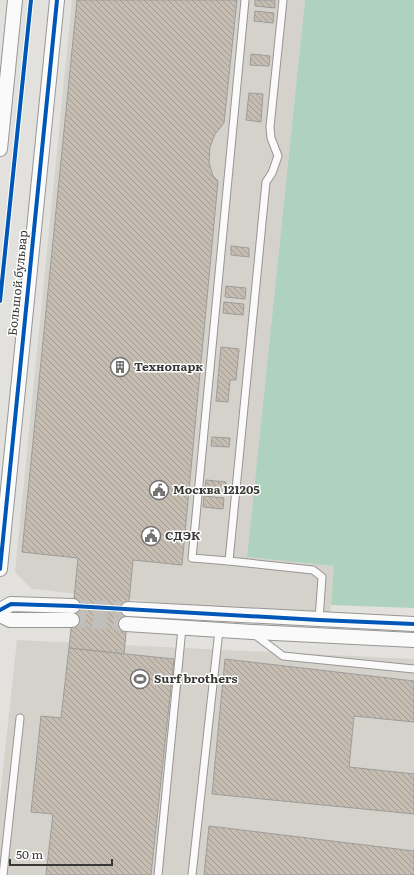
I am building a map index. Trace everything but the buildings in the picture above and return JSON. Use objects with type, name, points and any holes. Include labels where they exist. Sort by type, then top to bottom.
[{"type":"street","points":[[0,149],[15,0]]},
{"type":"street","name":"Большой бульвар","points":[[0,569],[58,0]]},
{"type":"street","points":[[0,610],[11,604],[73,606]]},
{"type":"street","points":[[128,610],[414,624]]},
{"type":"street","points":[[0,615],[10,620],[72,620]]},
{"type":"street","points":[[126,624],[414,640]]},
{"type":"lane","points":[[245,0],[192,558],[313,570],[322,577],[319,620]]},
{"type":"lane","points":[[229,561],[266,182],[272,173],[278,156],[271,138],[270,127],[283,0]]},
{"type":"lane","points":[[158,875],[182,628]]},
{"type":"lane","points":[[192,875],[220,630]]},
{"type":"lane","points":[[252,632],[268,646],[283,656],[414,669]]},
{"type":"lane","points":[[3,875],[20,718]]},
{"type":"shaded area","name":"Технопарк","points":[[72,0],[305,0],[247,557],[335,566],[330,612],[240,611],[32,589],[15,572]]},
{"type":"shaded area","points":[[17,640],[414,659],[414,875],[0,875],[0,797]]},
{"type":"green space","points":[[305,0],[414,0],[414,608],[331,605],[334,566],[247,557]]},
{"type":"tunnel","points":[[73,606],[128,609]]},
{"type":"tunnel","points":[[72,620],[126,624]]},
{"type":"cycle path","points":[[0,301],[31,0]]},
{"type":"cycle path","points":[[0,569],[57,0]]},
{"type":"cycle path","points":[[0,610],[11,604],[73,606],[414,624]]},
{"type":"place","name":"Технопарк","points":[[120,367]]},
{"type":"place","name":"Москва 121205","points":[[159,490]]},
{"type":"place","name":"СДЭК","points":[[151,536]]},
{"type":"place","name":"Surf brothers","points":[[140,679]]}]
